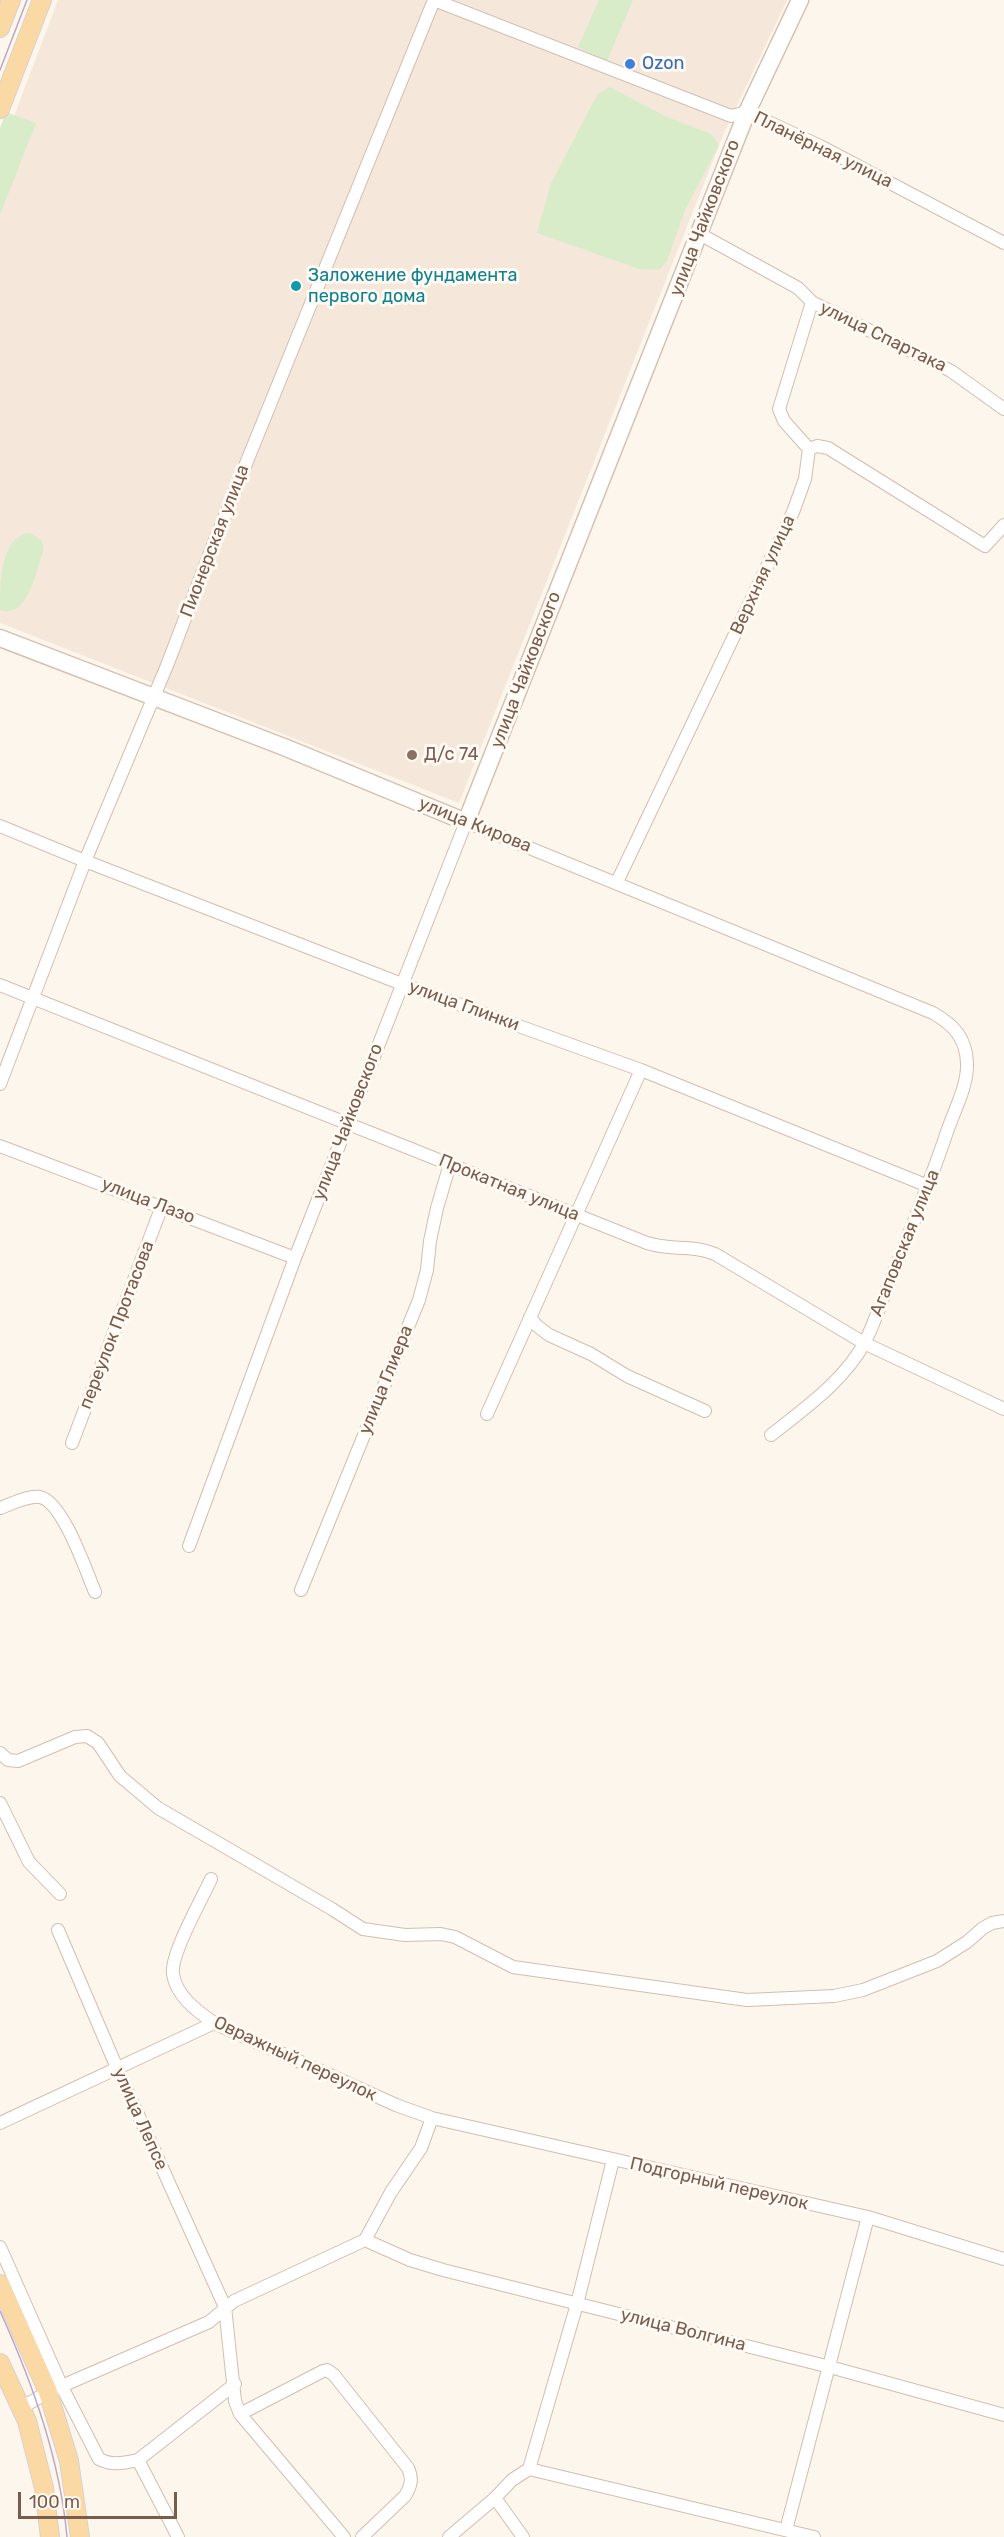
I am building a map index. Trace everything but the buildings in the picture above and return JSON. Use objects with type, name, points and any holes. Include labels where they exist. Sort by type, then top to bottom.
[{"type":"main road","points":[[0,28],[11,0]]},
{"type":"main road","points":[[0,109],[42,0]]},
{"type":"main road","name":"улица Чайковского","points":[[466,822],[747,112],[800,0]]},
{"type":"main road","name":"улица Кирова","points":[[0,638],[284,747],[466,822]]},
{"type":"main road","points":[[0,2284],[55,2390],[69,2461],[80,2537]]},
{"type":"main road","points":[[0,2363],[27,2421],[44,2488],[50,2537]]},
{"type":"street","name":"Планёрная улица","points":[[434,0],[731,116],[747,112],[820,146],[1004,243]]},
{"type":"street","name":"Пионерская улица","points":[[0,1084],[85,861],[154,697],[211,550],[434,0]]},
{"type":"street","name":"улица Спартака","points":[[698,233],[798,288],[812,302],[951,371],[1004,409]]},
{"type":"street","points":[[812,302],[778,409],[784,421],[809,449],[817,446],[828,448],[985,546],[1004,525]]},
{"type":"street","name":"Верхняя улица","points":[[617,882],[793,512],[805,479],[809,449]]},
{"type":"street","name":"улица Кирова","points":[[466,822],[617,882],[947,1021]]},
{"type":"street","name":"улица Чайковского","points":[[189,1546],[295,1258],[466,822]]},
{"type":"street","name":"улица Глинки","points":[[0,825],[85,861],[402,984],[641,1070],[928,1186]]},
{"type":"street","name":"Прокатная улица","points":[[0,985],[658,1246],[690,1246],[714,1254],[864,1343],[1004,1409]]},
{"type":"street","name":"Агаповская улица","points":[[771,1436],[821,1395],[842,1373],[864,1343],[928,1186],[966,1074],[964,1046],[957,1031],[947,1021]]},
{"type":"street","points":[[487,1414],[641,1070]]},
{"type":"street","name":"улица Лазо","points":[[0,1146],[295,1258]]},
{"type":"street","name":"улица Глиера","points":[[301,1590],[419,1300],[427,1270],[437,1208],[450,1164]]},
{"type":"street","name":"переулок Протасова","points":[[72,1443],[162,1206]]},
{"type":"street","points":[[530,1317],[549,1335],[591,1354],[627,1376],[705,1411]]},
{"type":"street","points":[[0,1508],[24,1499],[41,1497],[52,1504],[64,1522],[95,1592]]},
{"type":"street","points":[[0,1752],[8,1760],[18,1761],[75,1737],[87,1736],[98,1743],[120,1776],[158,1808],[363,1929],[405,1935],[441,1934],[455,1937],[502,1963],[526,1969],[747,2000],[834,1996],[863,1990],[918,1969],[959,1948],[983,1928],[992,1923],[1004,1921]]},
{"type":"street","points":[[0,1803],[29,1862],[60,1894]]},
{"type":"street","name":"Овражный переулок","points":[[211,1879],[176,1955],[173,1974],[179,1991],[193,2008],[214,2023],[396,2105],[432,2118]]},
{"type":"street","name":"улица Лепсе","points":[[58,1930],[117,2068],[225,2307],[235,2401],[240,2414]]},
{"type":"street","points":[[0,2123],[214,2023]]},
{"type":"street","points":[[21,2408],[55,2390],[209,2322],[234,2301],[365,2240],[391,2192],[421,2148],[432,2118]]},
{"type":"street","name":"Подгорный переулок","points":[[432,2118],[868,2217],[1004,2259]]},
{"type":"street","points":[[449,2537],[495,2498],[512,2480],[529,2469],[577,2304],[613,2160]]},
{"type":"street","points":[[786,2530],[868,2217]]},
{"type":"street","name":"улица Волгина","points":[[365,2240],[410,2260],[830,2367],[1004,2415]]},
{"type":"street","points":[[0,2247],[55,2390],[99,2459],[106,2463],[121,2464],[138,2460],[235,2384]]},
{"type":"street","points":[[344,2537],[240,2414],[327,2370],[341,2384],[412,2475],[409,2490],[405,2496],[362,2537]]},
{"type":"street","points":[[138,2460],[177,2537]]},
{"type":"street","points":[[529,2469],[814,2537]]},
{"type":"street","points":[[495,2498],[523,2537]]},
{"type":"shaded area","points":[[58,0],[787,0],[724,133],[459,803],[0,623],[0,153]]},
{"type":"green space","points":[[599,0],[633,0],[607,61],[578,47]]},
{"type":"green space","points":[[610,87],[665,116],[711,134],[719,145],[685,210],[667,261],[659,270],[639,269],[537,233],[551,183],[597,95]]},
{"type":"green space","points":[[6,112],[36,123],[0,215],[0,128]]},
{"type":"green space","points":[[30,533],[36,536],[43,545],[34,581],[18,608],[10,611],[0,610],[0,588],[7,552],[20,536]]},
{"type":"tram line","points":[[0,70],[27,0]]},
{"type":"tram line","points":[[0,2311],[43,2421],[58,2479],[67,2537]]},
{"type":"place","name":"Ozon","points":[[630,64]]},
{"type":"place","name":"Заложение фундамента первого дома","points":[[296,286]]},
{"type":"place","name":"Д/с 74","points":[[412,755]]}]
